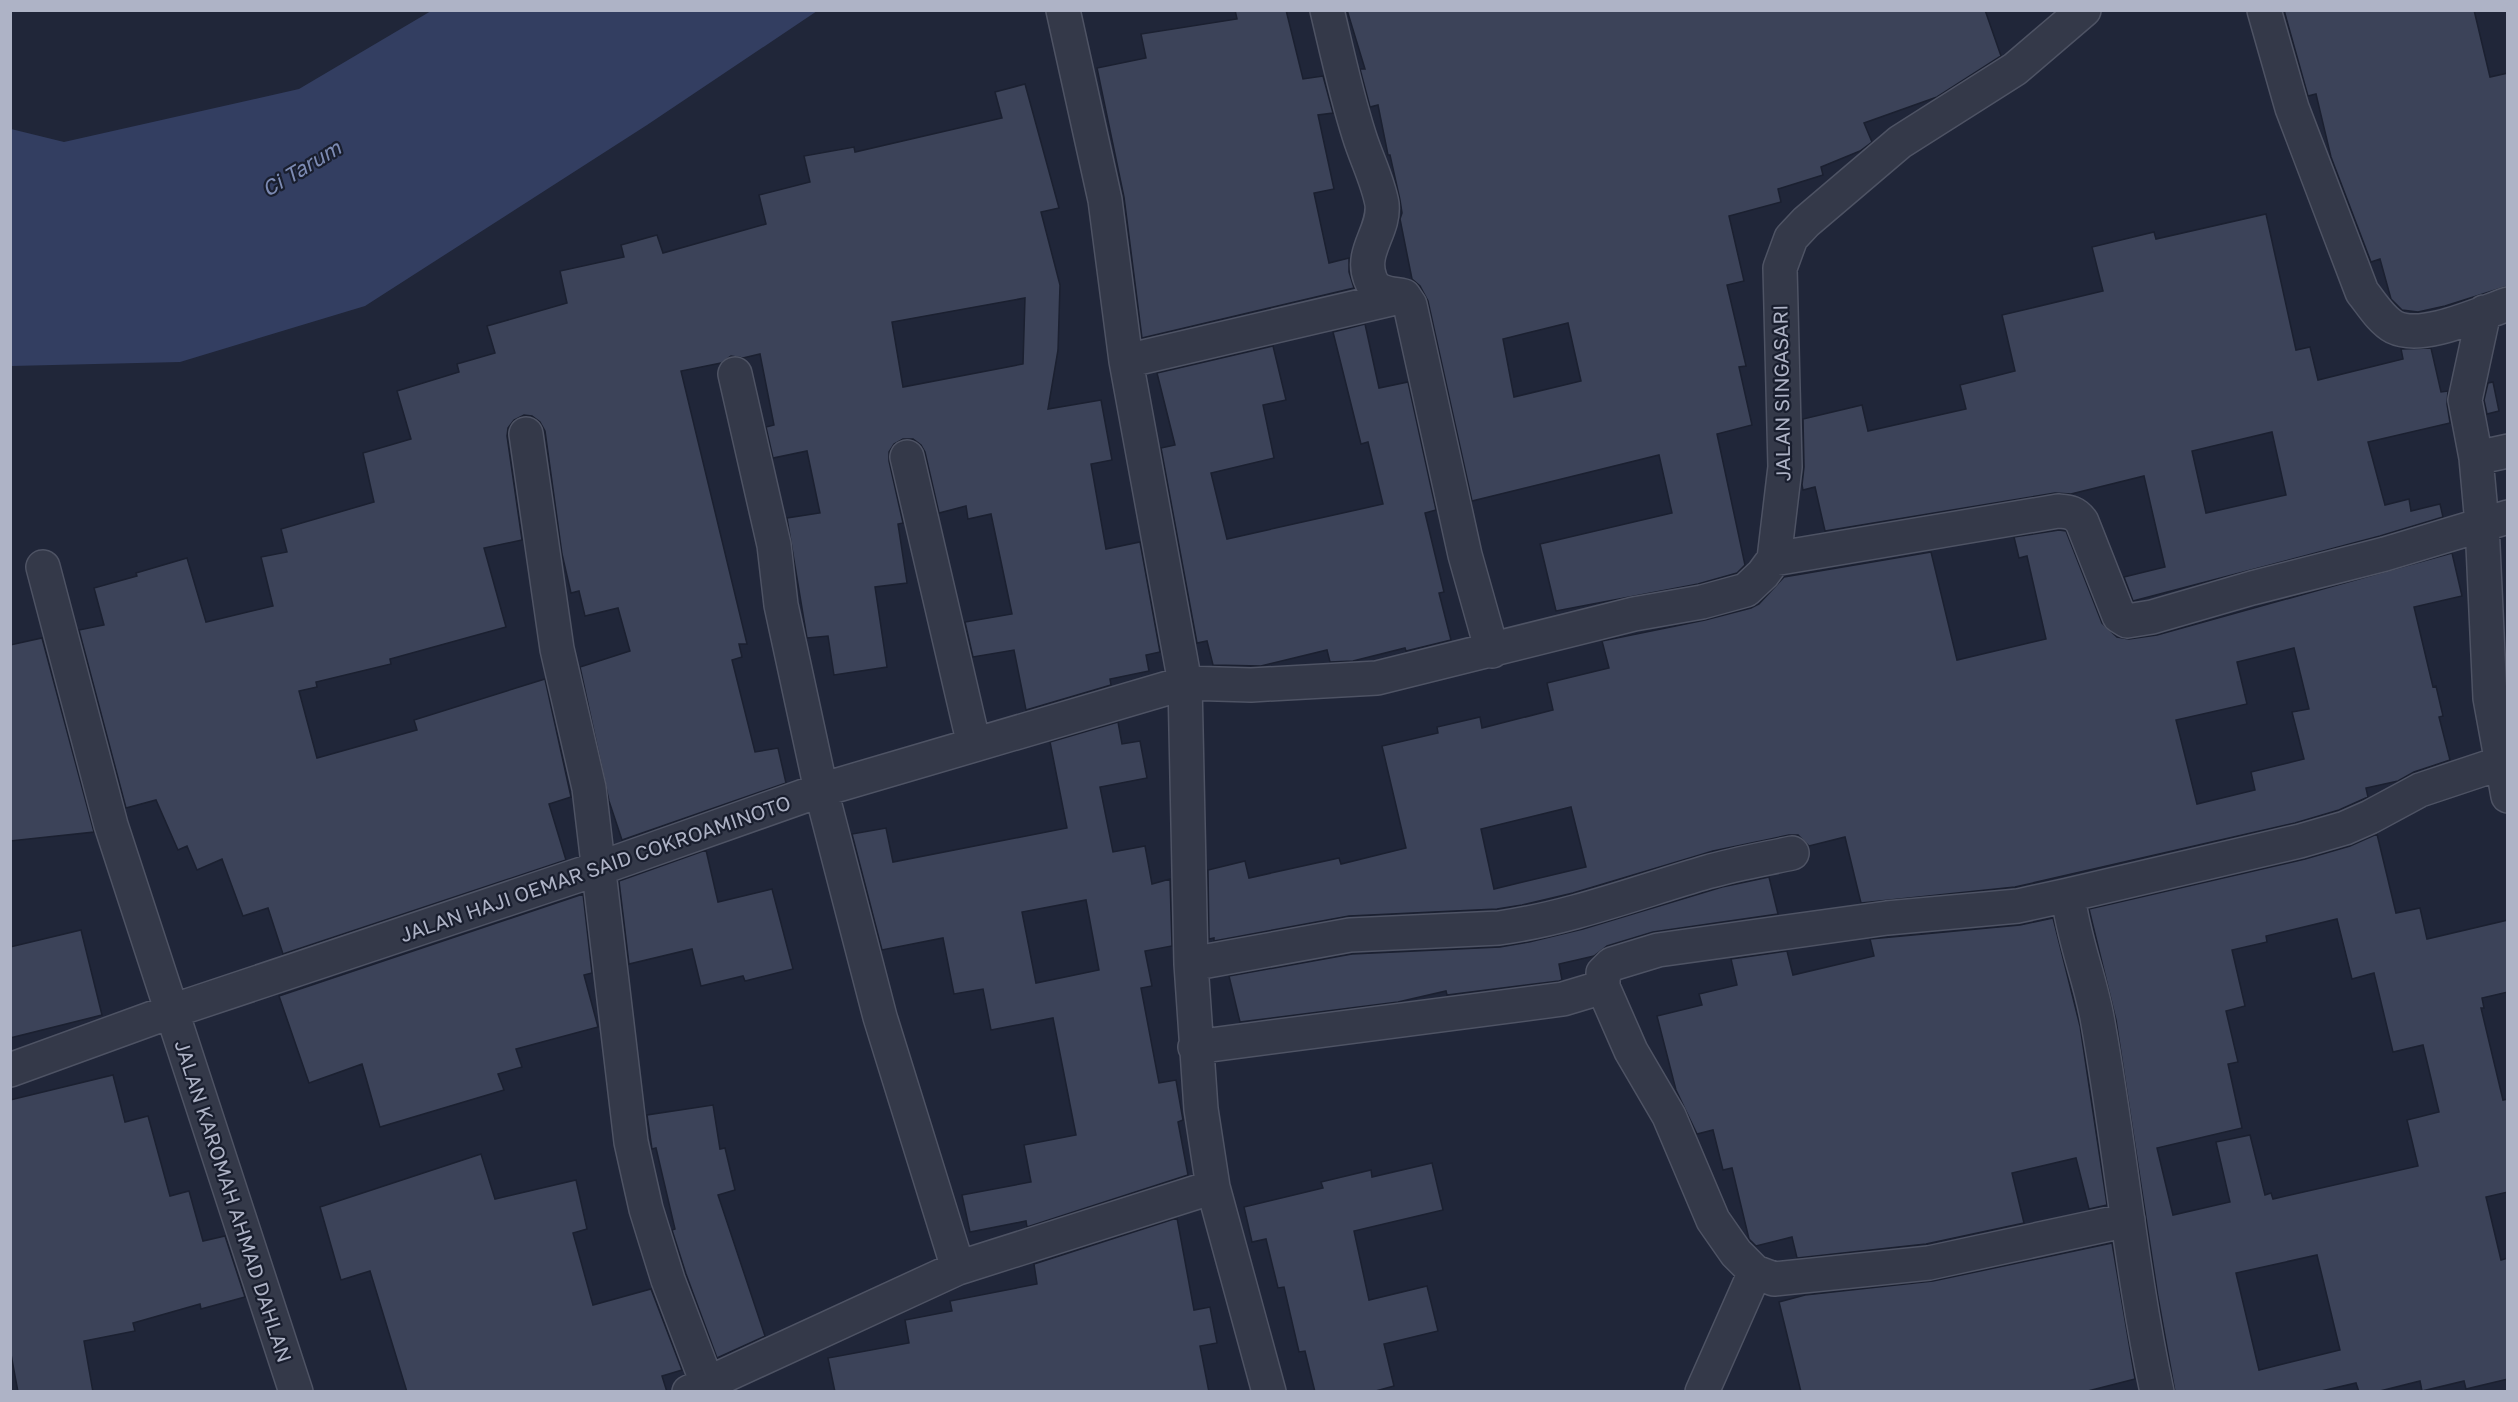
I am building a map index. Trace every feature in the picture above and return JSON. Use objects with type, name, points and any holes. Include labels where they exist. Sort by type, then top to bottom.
[{"type":"street","points":[[1063,10],[1105,200],[1126,361],[1185,683],[1191,964],[1201,1109],[1213,1187],[1269,1392]]},
{"type":"street","points":[[1328,10],[1350,108],[1380,194],[1382,211],[1380,229],[1371,244],[1366,261],[1367,271],[1375,288],[1382,292],[1404,296]]},
{"type":"street","name":"JALAN SINGASARI","points":[[1774,559],[1785,467],[1780,268],[1791,238],[1806,222],[1900,142],[2014,69],[2084,10]]},
{"type":"street","points":[[2264,10],[2292,108],[2362,292],[2381,316],[2393,326],[2409,331],[2429,330],[2496,308]]},
{"type":"street","points":[[1126,361],[1404,296]]},
{"type":"street","points":[[1404,296],[1412,313],[1466,555],[1492,651]]},
{"type":"street","points":[[2496,308],[2464,400],[2476,458],[2495,521],[2501,763],[2508,796]]},
{"type":"street","points":[[735,374],[774,545],[781,605],[821,790],[880,1017],[958,1268]]},
{"type":"street","points":[[526,434],[557,650],[590,788],[631,1142],[646,1209],[698,1387],[958,1268],[1213,1187]]},
{"type":"street","points":[[2476,458],[2508,451]]},
{"type":"street","points":[[907,457],[974,745]]},
{"type":"street","points":[[1185,683],[1251,685],[1377,678],[1634,614],[1702,602],[1746,590],[1763,574],[1774,559],[2058,511],[2076,514],[2082,522],[2119,616],[2127,621],[2152,617],[2252,588],[2385,554],[2495,521]]},
{"type":"street","name":"JALAN KAROMAH AHMAD DAHLAN","points":[[43,567],[111,825],[296,1392]]},
{"type":"street","name":"JALAN HAJI OEMAR SAID COKROAMINOTO","points":[[10,1070],[172,1011],[600,868],[821,790],[1185,683]]},
{"type":"street","points":[[2128,1220],[1929,1263],[1774,1279],[1755,1272],[1736,1253],[1713,1220],[1668,1116],[1631,1051],[1603,987],[1603,973],[1612,964],[1658,950],[1887,918],[2018,906],[2068,895],[2345,828],[2420,790],[2501,763]]},
{"type":"street","points":[[1191,964],[1350,935],[1499,928],[1523,924],[1709,872],[1792,853]]},
{"type":"street","points":[[2068,895],[2071,921],[2098,1021],[2141,1317],[2157,1392]]},
{"type":"street","points":[[1195,1047],[1563,999],[1603,987]]},
{"type":"street","points":[[1702,1392],[1755,1272]]},
{"type":"water","name":"Ci Tarum","points":[[431,11],[817,11],[647,125],[365,306],[180,362],[11,366],[11,129],[64,142],[299,89]]},
{"type":"building","points":[[1235,10],[1286,10],[1303,79],[1323,76],[1333,113],[1318,115],[1334,189],[1314,193],[1329,263],[1349,258],[1349,272],[1354,288],[1142,338],[1124,197],[1097,68],[1146,58],[1141,34],[1237,19]]},
{"type":"building","points":[[1347,10],[1985,10],[2001,56],[1937,97],[1864,123],[1872,142],[1860,151],[1821,167],[1823,175],[1778,189],[1781,202],[1729,216],[1744,281],[1727,285],[1746,366],[1739,367],[1752,425],[1717,434],[1745,565],[1737,573],[1698,584],[1556,611],[1540,544],[1672,513],[1659,455],[1472,501],[1428,301],[1420,286],[1412,279],[1400,219],[1402,213],[1400,200],[1390,155],[1388,155],[1378,105],[1370,107],[1360,69],[1365,69]],"holes":[[[1568,323],[1581,381],[1514,397],[1503,339]]]},
{"type":"building","points":[[2284,10],[2474,10],[2490,77],[2508,73],[2508,286],[2418,312],[2402,310],[2391,299],[2380,259],[2371,262],[2331,157],[2316,94],[2308,96]]},
{"type":"building","points":[[1025,84],[1059,208],[1041,212],[1060,285],[1058,350],[1048,409],[1101,400],[1112,460],[1091,464],[1106,549],[1140,542],[1160,652],[1146,655],[1149,671],[1110,679],[1111,685],[1026,710],[1014,650],[973,657],[965,622],[1012,614],[991,514],[968,519],[966,506],[939,513],[925,452],[921,445],[913,439],[903,439],[894,444],[889,452],[889,461],[903,523],[898,524],[907,583],[875,587],[887,667],[834,675],[828,636],[807,638],[787,518],[820,513],[807,451],[773,458],[766,427],[774,425],[760,354],[743,358],[731,356],[721,363],[681,371],[747,644],[739,644],[742,657],[732,660],[755,752],[778,748],[786,783],[622,840],[609,801],[580,667],[630,651],[618,608],[585,616],[579,591],[571,593],[562,554],[545,431],[540,422],[532,416],[524,415],[514,420],[508,428],[507,436],[522,540],[484,548],[506,627],[390,659],[391,664],[316,682],[317,687],[299,691],[317,758],[417,730],[414,720],[545,679],[571,797],[549,804],[566,860],[283,954],[268,908],[243,916],[222,859],[197,870],[187,846],[178,850],[156,800],[126,808],[79,630],[104,625],[94,588],[187,558],[206,622],[273,606],[261,557],[287,552],[281,529],[374,502],[363,453],[411,439],[397,391],[459,372],[457,364],[495,353],[487,326],[567,303],[560,271],[624,257],[621,245],[657,235],[663,253],[766,224],[759,195],[810,182],[804,156],[854,147],[855,152],[1002,118],[995,92]],"holes":[[[1025,298],[1023,364],[903,387],[892,322]]]},
{"type":"building","points":[[2266,214],[2296,350],[2310,347],[2318,380],[2403,359],[2401,349],[2431,348],[2441,392],[2448,391],[2447,404],[2450,423],[2368,442],[2385,505],[2409,499],[2411,511],[2440,504],[2443,517],[2380,536],[2133,601],[2124,577],[2165,567],[2144,476],[2071,494],[2055,493],[1825,531],[1815,487],[1803,490],[1802,485],[1803,419],[1862,405],[1868,431],[1966,409],[1960,385],[2015,371],[2002,315],[2103,291],[2092,247],[2154,232],[2156,239]],"holes":[[[2272,432],[2286,495],[2206,513],[2192,451]]]},
{"type":"building","points":[[1365,324],[1379,388],[1408,382],[1436,510],[1425,513],[1444,592],[1439,593],[1451,640],[1406,651],[1405,648],[1353,661],[1330,662],[1327,650],[1261,666],[1213,665],[1207,641],[1197,643],[1161,448],[1175,445],[1157,373],[1273,346],[1286,400],[1263,405],[1274,458],[1211,473],[1227,539],[1383,504],[1368,442],[1361,444],[1333,332]]},
{"type":"building","points":[[2493,382],[2499,411],[2487,414],[2484,400],[2488,383]]},
{"type":"building","points":[[2066,531],[2102,623],[2117,637],[2129,639],[2157,635],[2452,553],[2462,596],[2414,607],[2433,687],[2436,686],[2443,716],[2439,717],[2450,760],[2414,772],[2398,781],[2366,788],[2368,797],[2339,810],[2295,823],[2015,887],[1861,903],[1845,837],[1809,846],[1798,835],[1789,835],[1713,851],[1573,893],[1522,905],[1497,909],[1349,916],[1214,941],[1214,938],[1209,939],[1208,870],[1245,861],[1249,878],[1339,858],[1341,864],[1406,848],[1382,746],[1438,733],[1437,727],[1480,717],[1482,728],[1553,710],[1547,683],[1609,668],[1602,641],[1751,608],[1759,604],[1784,577],[1931,552],[1957,660],[2046,639],[2027,556],[2019,558],[2014,537]],"holes":[[[2294,648],[2309,709],[2292,712],[2304,759],[2251,772],[2255,790],[2197,804],[2176,720],[2247,704],[2237,662]],[[1571,807],[1586,867],[1494,889],[1481,829]]]},
{"type":"building","points":[[42,638],[94,832],[10,841],[10,645]]},
{"type":"building","points":[[1118,722],[1122,744],[1140,741],[1147,778],[1100,787],[1113,852],[1145,846],[1152,884],[1170,879],[1172,946],[1145,951],[1152,986],[1141,988],[1159,1083],[1176,1080],[1183,1120],[1178,1122],[1188,1175],[1027,1227],[1026,1221],[970,1232],[962,1195],[1031,1182],[1024,1145],[1076,1135],[1053,1018],[991,1030],[983,989],[954,994],[943,938],[882,950],[852,834],[886,828],[893,862],[1067,828],[1050,742]],"holes":[[[1086,900],[1099,970],[1036,983],[1022,912]]]},
{"type":"building","points":[[2377,834],[2396,913],[2420,908],[2427,939],[2508,920],[2508,992],[2482,998],[2484,1008],[2481,1008],[2503,1100],[2508,1099],[2508,1192],[2486,1197],[2501,1260],[2508,1258],[2508,1379],[2466,1389],[2464,1381],[2422,1391],[2420,1381],[2376,1392],[2359,1392],[2356,1383],[2317,1392],[2175,1392],[2158,1297],[2116,1020],[2089,909],[2305,859],[2350,846]],"holes":[[[2337,919],[2352,979],[2374,973],[2393,1052],[2423,1045],[2439,1112],[2407,1120],[2418,1166],[2273,1199],[2271,1193],[2265,1195],[2250,1135],[2216,1142],[2230,1202],[2173,1215],[2157,1148],[2242,1128],[2228,1064],[2238,1062],[2226,1011],[2245,1006],[2232,950],[2267,942],[2266,936]],[[2317,1255],[2340,1350],[2259,1370],[2236,1273]]]},
{"type":"building","points":[[706,850],[718,902],[772,889],[793,969],[745,981],[743,976],[701,986],[692,949],[629,964],[619,881]]},
{"type":"building","points":[[1769,877],[1778,914],[1653,932],[1607,946],[1594,956],[1559,964],[1562,980],[1559,981],[1447,995],[1446,991],[1398,1002],[1240,1022],[1229,976],[1352,954],[1500,947],[1529,942],[1583,929],[1722,887]]},
{"type":"building","points":[[583,894],[592,973],[584,975],[598,1027],[516,1049],[522,1067],[498,1074],[504,1090],[380,1127],[362,1064],[309,1083],[279,996]]},
{"type":"building","points":[[2053,918],[2080,1026],[2107,1205],[2089,1209],[2076,1158],[2012,1173],[2024,1223],[1926,1244],[1797,1258],[1792,1237],[1756,1246],[1749,1239],[1732,1168],[1723,1170],[1713,1130],[1697,1134],[1676,1090],[1657,1016],[1702,1005],[1699,994],[1737,985],[1731,959],[1787,951],[1793,975],[1874,956],[1870,939],[2020,925]]},
{"type":"building","points":[[81,930],[102,1015],[10,1038],[10,947]]},
{"type":"building","points":[[113,1075],[125,1122],[148,1116],[170,1196],[189,1191],[203,1241],[225,1236],[245,1297],[201,1309],[200,1304],[133,1323],[135,1331],[84,1341],[93,1392],[18,1392],[10,1349],[10,1100]]},
{"type":"building","points":[[713,1105],[720,1149],[725,1148],[735,1190],[718,1195],[765,1336],[717,1358],[672,1230],[675,1229],[656,1148],[652,1149],[647,1115]]},
{"type":"building","points":[[481,1154],[495,1199],[576,1180],[587,1229],[573,1233],[593,1305],[651,1289],[682,1370],[662,1376],[667,1392],[407,1392],[370,1271],[341,1280],[320,1207]]},
{"type":"building","points":[[1432,1163],[1443,1210],[1354,1231],[1369,1300],[1427,1286],[1438,1331],[1384,1344],[1394,1386],[1372,1392],[1315,1392],[1305,1351],[1299,1352],[1284,1287],[1278,1288],[1266,1239],[1252,1242],[1244,1207],[1323,1188],[1321,1182],[1371,1170],[1372,1177]]},
{"type":"building","points":[[1177,1218],[1194,1310],[1210,1307],[1217,1343],[1200,1346],[1209,1392],[835,1392],[828,1358],[909,1343],[905,1320],[952,1311],[950,1301],[1037,1284],[1034,1264]]},
{"type":"building","points":[[2112,1243],[2135,1379],[2084,1392],[1801,1392],[1779,1302],[1805,1295],[1933,1281]]}]
